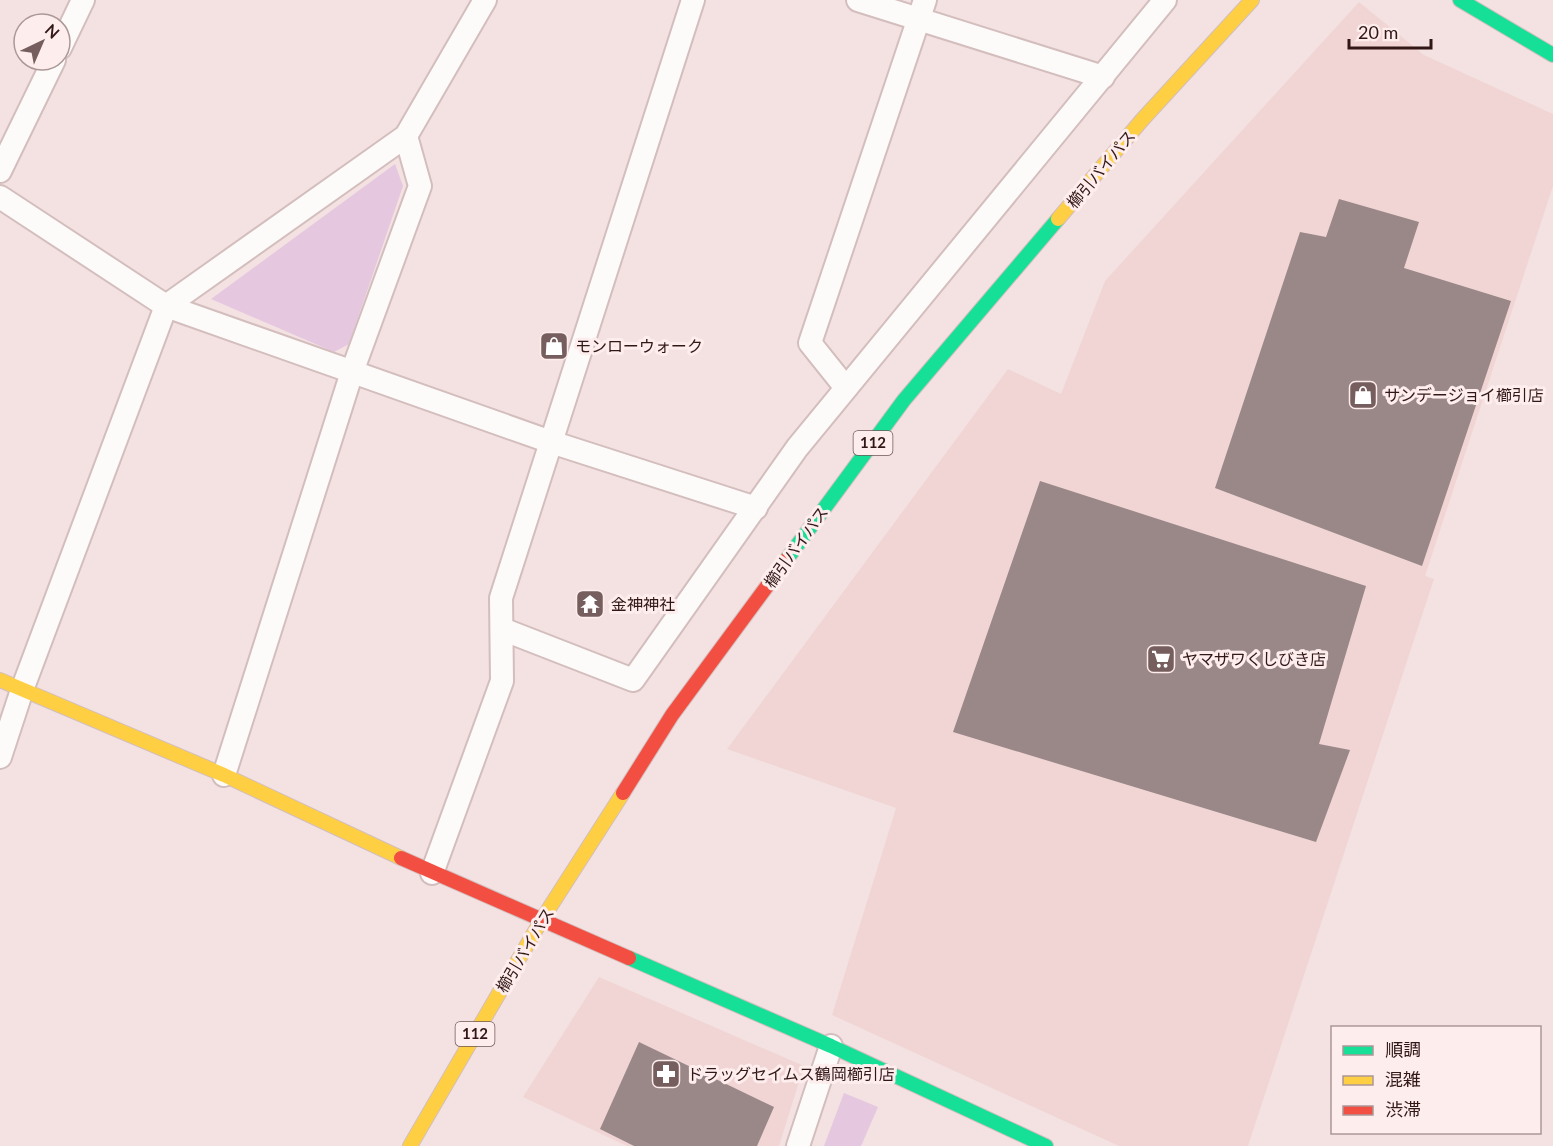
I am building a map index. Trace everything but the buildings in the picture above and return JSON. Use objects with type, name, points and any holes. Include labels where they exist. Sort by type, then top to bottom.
[{"type":"main road","name":"櫛引バイパス","points":[[410,1146],[541,921],[672,715],[904,400],[1142,120],[1252,0]]},
{"type":"main road","points":[[1460,0],[1553,55]]},
{"type":"main road","points":[[0,680],[224,775],[432,873],[831,1046],[1046,1146]]},
{"type":"street","points":[[72,23],[83,0]]},
{"type":"street","points":[[0,758],[22,690],[166,306],[406,135],[485,0]]},
{"type":"street","points":[[432,873],[502,681],[501,598],[693,0]]},
{"type":"street","points":[[858,0],[922,10],[1103,77]]},
{"type":"street","points":[[501,629],[633,680],[797,448],[1165,0]]},
{"type":"street","points":[[846,388],[810,343],[922,10]]},
{"type":"street","points":[[0,171],[48,72]]},
{"type":"street","points":[[224,775],[352,372],[420,186],[406,135]]},
{"type":"street","points":[[0,197],[166,306],[551,442],[756,508]]},
{"type":"street","points":[[798,1146],[831,1046]]},
{"type":"shaded area","points":[[1359,2],[1424,55],[1553,114],[1553,186],[1425,576],[1434,579],[1248,1146],[1119,1146],[832,1015],[896,808],[727,749],[1008,369],[1061,394],[1105,281]]},
{"type":"shaded area","points":[[395,164],[403,186],[349,344],[334,352],[211,299]]},
{"type":"shaded area","points":[[599,977],[804,1066],[779,1146],[627,1146],[523,1097]]},
{"type":"shaded area","points":[[844,1093],[878,1107],[861,1146],[824,1146]]},
{"type":"traffic: fast","points":[[1460,0],[1553,55]]},
{"type":"traffic: fast","points":[[787,559],[904,400],[1058,219]]},
{"type":"traffic: fast","points":[[629,958],[831,1046],[1046,1146]]},
{"type":"traffic: slow","points":[[1058,219],[1142,120],[1252,0]]},
{"type":"traffic: slow","points":[[0,680],[224,775],[401,858]]},
{"type":"traffic: slow","points":[[410,1146],[541,921],[623,793]]},
{"type":"traffic: jam","points":[[623,793],[672,715],[787,559]]},
{"type":"traffic: jam","points":[[401,858],[629,958]]},
{"type":"place","name":"モンローウォーク","points":[[554,346]]},
{"type":"place","name":"サンデージョイ櫛引店","points":[[1363,395]]},
{"type":"place","name":"金神神社","points":[[590,604]]},
{"type":"place","name":"ヤマザワくしびき店","points":[[1161,659]]},
{"type":"place","name":"ドラッグセイムス鶴岡櫛引店","points":[[666,1074]]}]
